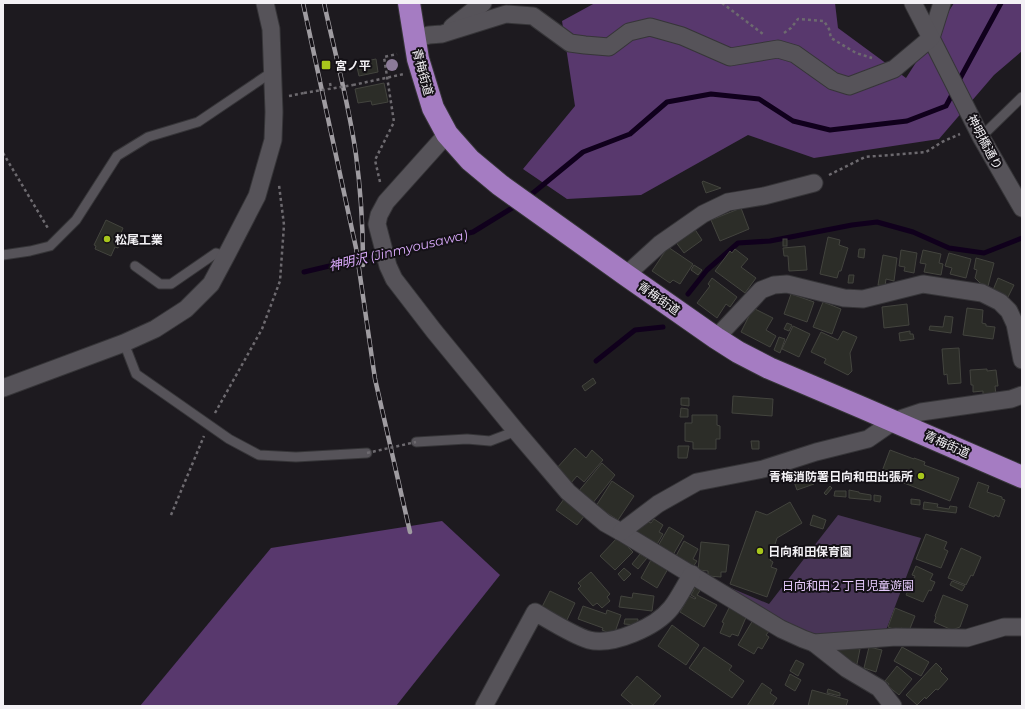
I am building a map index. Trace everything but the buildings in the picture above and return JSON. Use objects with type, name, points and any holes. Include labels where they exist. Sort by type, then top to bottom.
[{"type":"highway","name":"青梅街道","points":[[409,3],[414,39],[424,81],[433,108],[447,134],[470,160],[500,185],[626,276],[738,352],[769,368],[1022,477]]},
{"type":"street","points":[[3,388],[124,343],[155,329],[186,309],[211,284],[257,196],[273,140],[274,112],[271,29],[265,3]]},
{"type":"street","points":[[442,34],[483,3]]},
{"type":"street","points":[[913,3],[931,38]]},
{"type":"street","points":[[414,39],[429,35],[442,34],[506,14],[533,16],[570,42],[585,45],[609,47],[629,32],[650,27],[682,36],[730,57],[778,48],[795,54],[833,81],[849,86],[894,69],[931,38],[942,3]]},
{"type":"street","name":"神明橋通り","points":[[931,38],[979,132],[1022,208]]},
{"type":"street","points":[[447,134],[386,202],[378,215],[377,224],[388,266],[394,279],[434,331],[568,492],[605,523],[781,628],[814,643],[847,668],[879,688],[893,706]]},
{"type":"street","points":[[626,276],[660,244],[703,214],[728,202],[764,196],[814,183]]},
{"type":"street","points":[[716,338],[761,290],[774,285],[786,284],[844,298],[862,299],[923,284],[982,293],[1000,302],[1009,311],[1015,324],[1022,360]]},
{"type":"street","points":[[621,532],[658,504],[697,482],[763,468],[816,452],[868,439],[894,421],[921,412],[1011,399],[1022,395]]},
{"type":"street","points":[[484,706],[535,612],[587,640],[596,642],[613,639],[646,628],[665,615],[692,574]]},
{"type":"street","points":[[814,643],[896,637],[967,638],[1004,627],[1022,627]]},
{"type":"lane","points":[[3,255],[30,252],[50,246],[76,220],[117,156],[148,136],[198,122],[272,72]]},
{"type":"lane","points":[[979,132],[1022,97]]},
{"type":"lane","points":[[135,266],[160,284],[171,284],[216,253],[226,256]]},
{"type":"lane","points":[[124,343],[136,374],[229,439],[259,455],[296,457],[367,453]]},
{"type":"lane","points":[[416,442],[467,439],[490,441],[516,431]]},
{"type":"path","points":[[722,3],[768,37]]},
{"type":"path","points":[[780,36],[798,19],[824,21],[829,29],[831,38],[856,52],[894,66],[894,69]]},
{"type":"path","points":[[386,202],[375,160],[394,122],[384,56],[399,53]]},
{"type":"path","points":[[292,95],[353,85],[403,74]]},
{"type":"path","points":[[330,83],[331,88]]},
{"type":"path","points":[[814,183],[865,156],[926,152],[942,142],[979,132]]},
{"type":"path","points":[[3,153],[55,241]]},
{"type":"path","points":[[171,515],[208,425],[262,329],[280,281],[284,225],[278,179]]},
{"type":"path","points":[[367,453],[416,442]]},
{"type":"green space","name":"日向和田２丁目児童遊園","points":[[838,515],[921,538],[885,633],[811,637],[729,591],[731,588],[769,604]]},
{"type":"shaded area","points":[[595,3],[835,3],[838,28],[906,78],[954,3],[1022,3],[1022,51],[994,75],[939,139],[814,158],[748,135],[641,195],[567,199],[523,169],[575,106],[562,21]]},
{"type":"shaded area","points":[[442,521],[500,575],[396,706],[140,706],[271,548]]},
{"type":"waterway","name":"神明沢 (Jinmyousawa)","points":[[957,84],[1001,3]]},
{"type":"waterway","name":"神明沢 (Jinmyousawa)","points":[[527,198],[583,152],[630,134],[667,102],[711,94],[759,99],[793,121],[830,130],[907,121],[946,106],[954,91]]},
{"type":"waterway","name":"神明沢 (Jinmyousawa)","points":[[304,272],[473,232],[517,205]]},
{"type":"waterway","points":[[688,294],[707,270],[738,243],[770,241],[852,225],[877,222],[913,232],[949,248],[984,253],[1022,238]]},
{"type":"waterway","points":[[596,361],[635,330],[663,327]]},
{"type":"railway","points":[[303,3],[356,248],[375,379],[410,532]]},
{"type":"railway","points":[[324,3],[346,98],[356,155],[363,237],[363,265]]},
{"type":"place","name":"宮ノ平","points":[[326,65]]},
{"type":"place","name":"松尾工業","points":[[107,239]]},
{"type":"place","name":"青梅消防署日向和田出張所","points":[[921,476]]},
{"type":"place","name":"日向和田保育園","points":[[760,551]]}]
